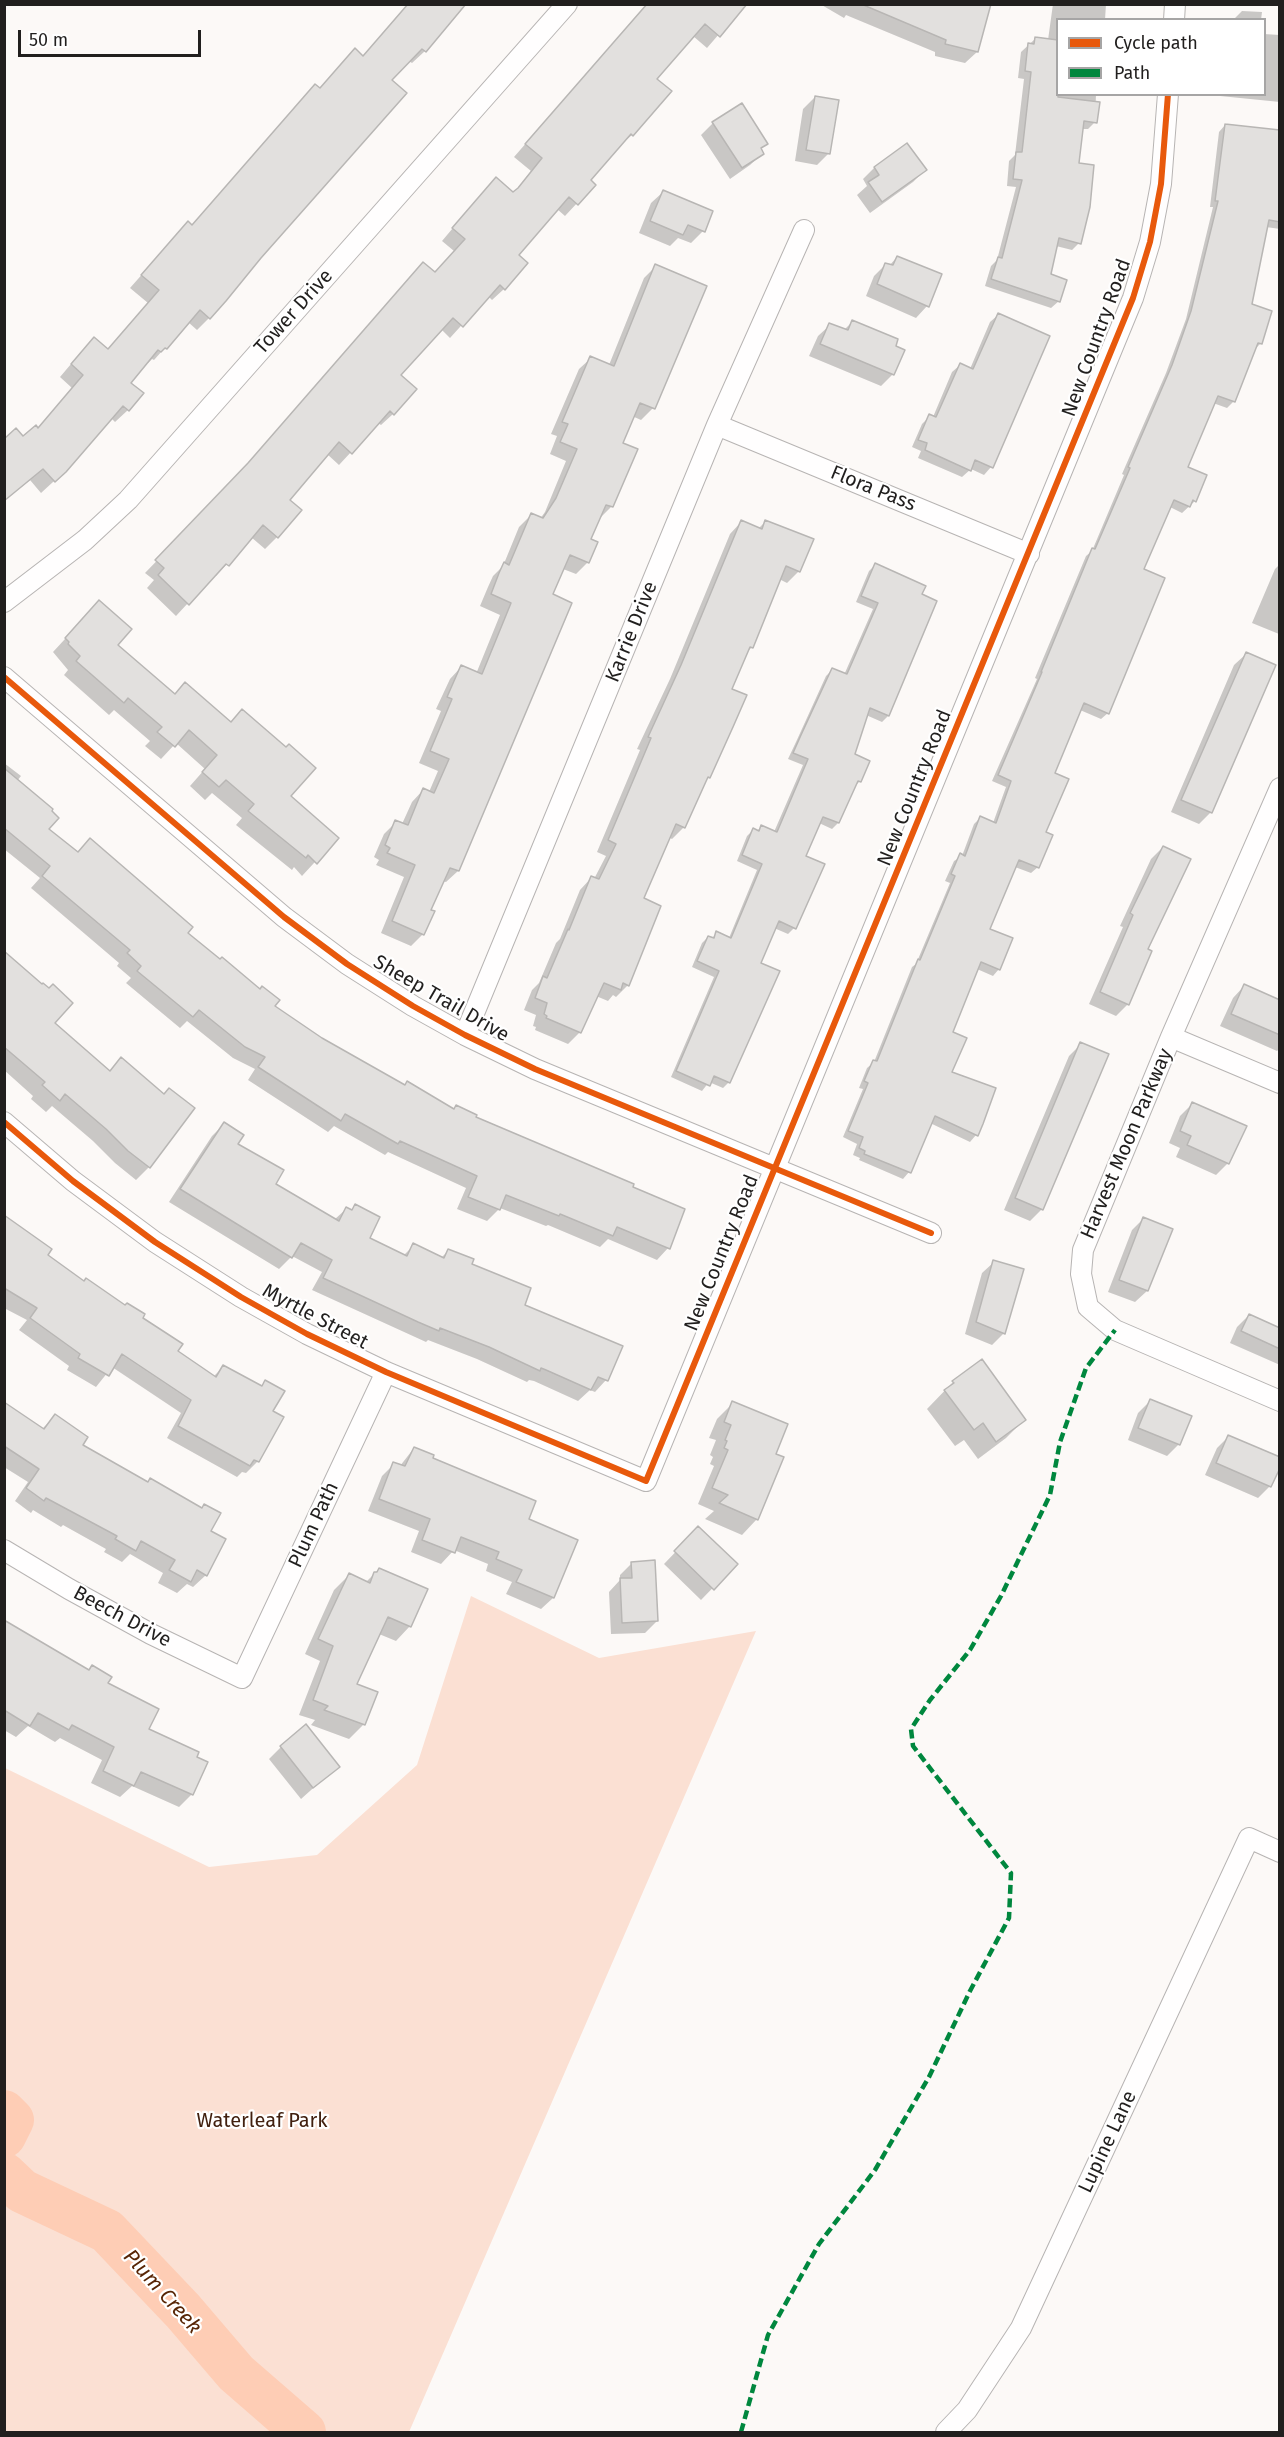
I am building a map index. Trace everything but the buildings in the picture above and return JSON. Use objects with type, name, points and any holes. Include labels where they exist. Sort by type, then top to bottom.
[{"type":"street","name":"Tower Drive","points":[[4,602],[85,540],[129,500],[567,4]]},
{"type":"street","name":"New Country Road","points":[[646,1481],[1133,298],[1149,242],[1161,184],[1168,96]]},
{"type":"street","name":"Karrie Drive","points":[[465,1035],[717,425],[804,230]]},
{"type":"street","name":"Flora Pass","points":[[717,425],[1029,554]]},
{"type":"street","name":"Sheep Trail Drive","points":[[4,677],[284,917],[347,964],[413,1006],[465,1035],[535,1069],[931,1233]]},
{"type":"street","name":"Harvest Moon Parkway","points":[[1280,788],[1171,1037],[1083,1250],[1081,1274],[1088,1306],[1115,1330],[1280,1401]]},
{"type":"street","points":[[1171,1037],[1280,1083]]},
{"type":"street","name":"Myrtle Street","points":[[4,1122],[73,1181],[154,1242],[241,1297],[308,1334],[386,1372],[646,1481]]},
{"type":"street","name":"Plum Path","points":[[242,1678],[386,1372]]},
{"type":"street","name":"Beech Drive","points":[[4,1550],[69,1590],[141,1629],[242,1678]]},
{"type":"street","name":"Lupine Lane","points":[[946,2433],[967,2410],[1021,2328],[1249,1839],[1280,1852]]},
{"type":"green space","name":"Waterleaf Park","points":[[471,1596],[599,1658],[756,1631],[409,2432],[5,2432],[5,1768],[209,1867],[317,1855],[417,1765]]},
{"type":"waterway","name":"Plum Creek","points":[[4,2112],[12,2120],[4,2136]]},
{"type":"waterway","name":"Plum Creek","points":[[4,2174],[22,2191],[107,2231],[183,2311],[236,2373],[304,2432]]},
{"type":"marked path","points":[[741,2432],[768,2335],[819,2244],[875,2170],[929,2077],[970,1991],[1009,1918],[1011,1873],[913,1746],[911,1729],[930,1700],[970,1650],[1001,1596],[1050,1495],[1060,1442],[1086,1368],[1115,1330]]},
{"type":"cycle path","points":[[4,1122],[73,1181],[155,1242],[241,1297],[307,1334],[386,1372],[646,1481],[1133,298],[1150,242],[1161,184],[1168,96]]},
{"type":"cycle path","points":[[4,677],[284,917],[347,964],[413,1006],[465,1035],[535,1069],[931,1233]]}]
